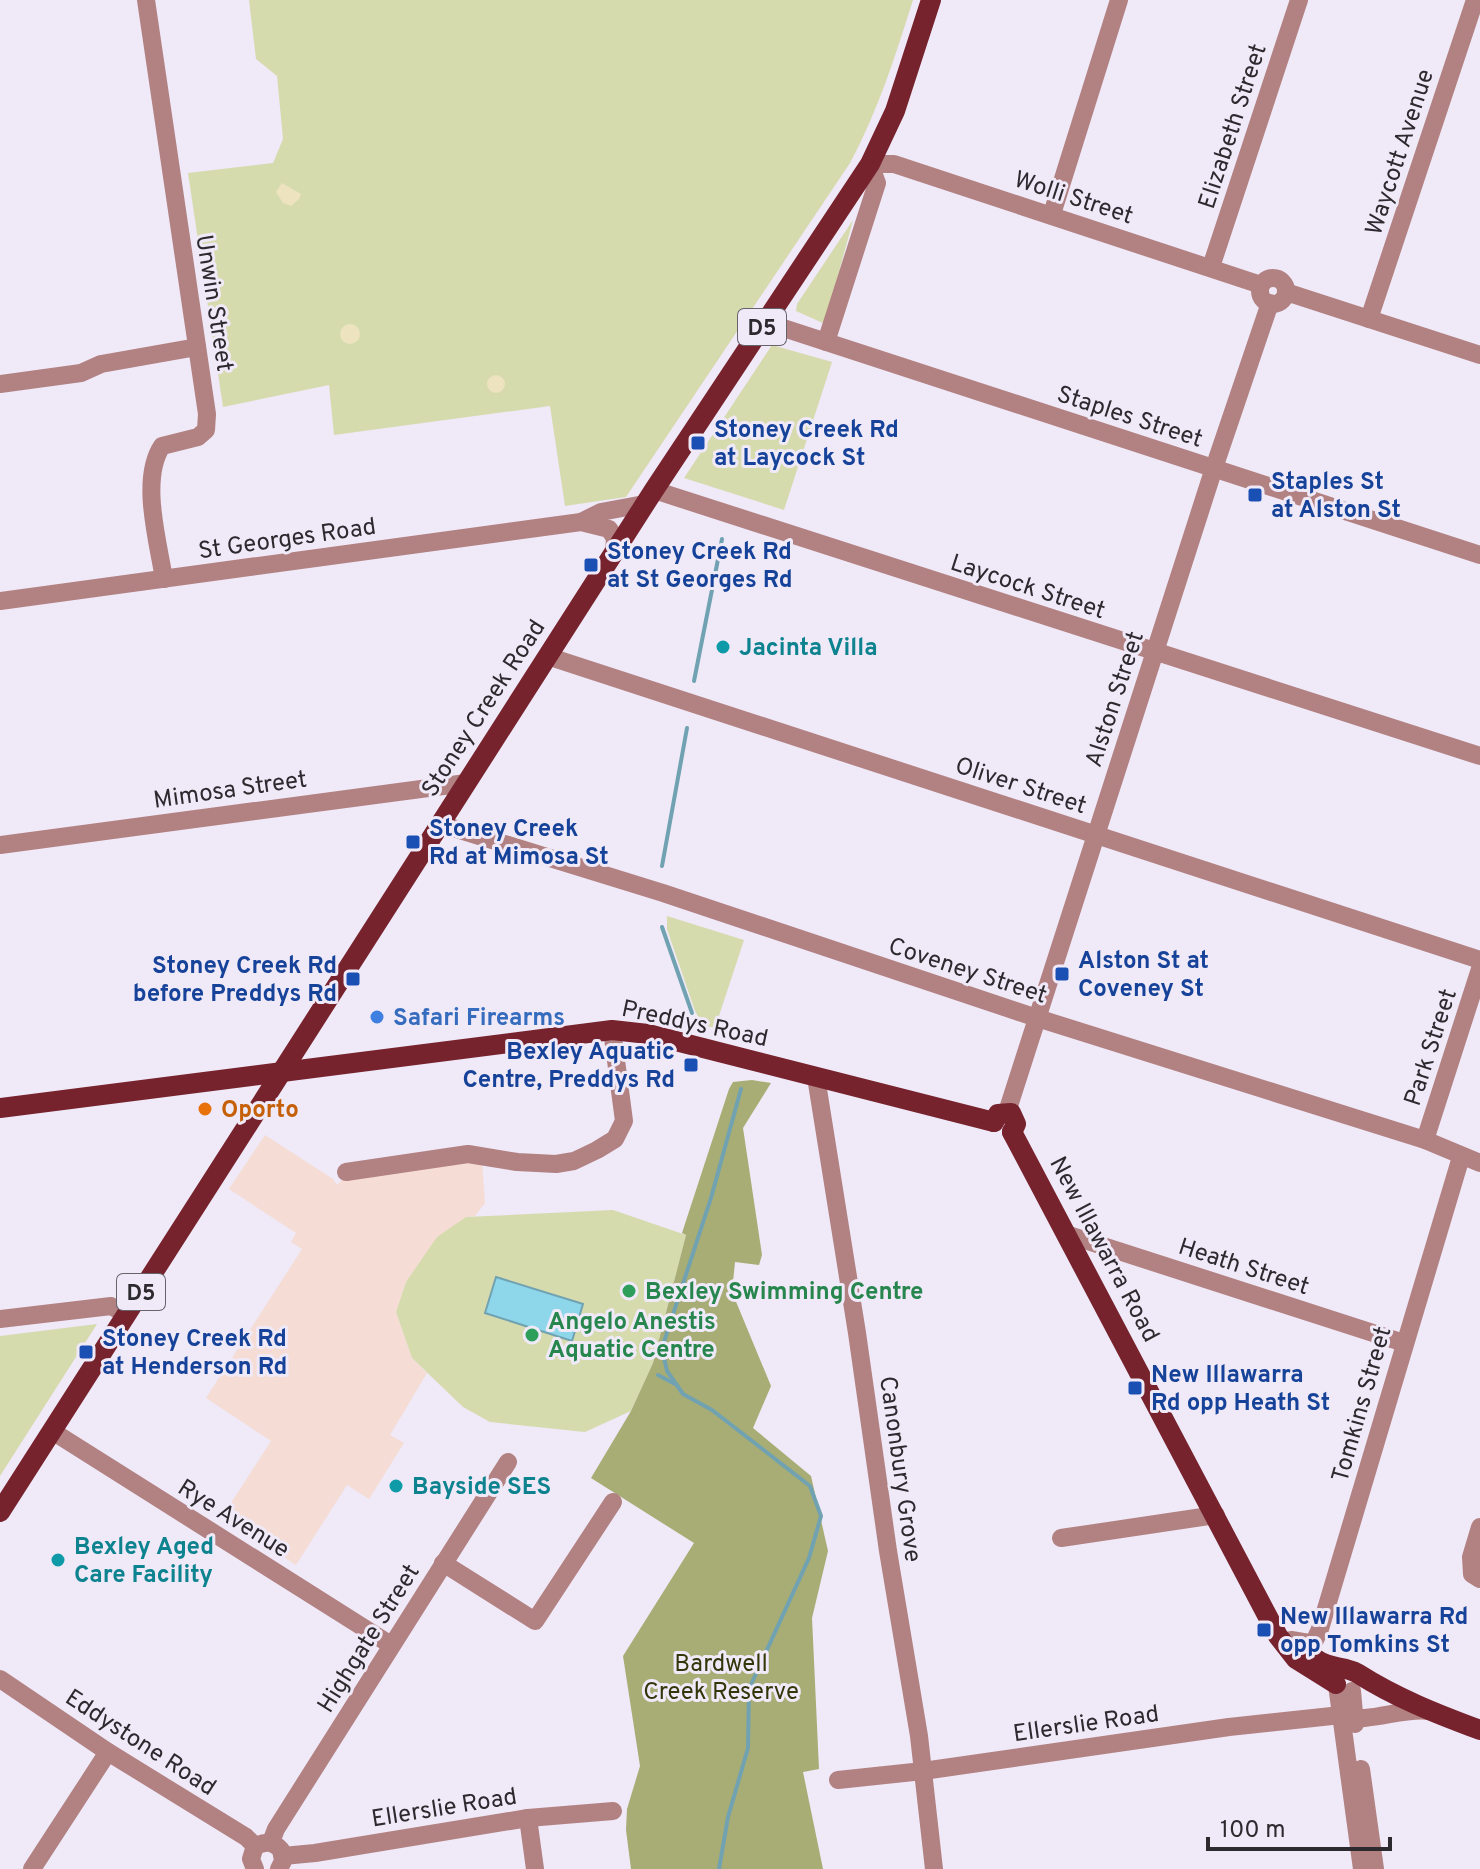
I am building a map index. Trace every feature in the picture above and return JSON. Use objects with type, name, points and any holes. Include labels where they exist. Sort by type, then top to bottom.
[{"type":"main road","name":"Stoney Creek Road","points":[[0,1512],[649,497],[870,164],[895,111],[931,0]]},
{"type":"main road","name":"Preddys Road","points":[[0,1108],[612,1030],[648,1034],[1004,1122]]},
{"type":"main road","name":"New Illawarra Road","points":[[1004,1122],[1069,1235],[1217,1517],[1218,1525],[1284,1645],[1307,1667],[1480,1730]]},
{"type":"main road","name":"New Illawarra Road","points":[[1217,1517],[1223,1522],[1291,1640],[1347,1683]]},
{"type":"street","name":"Unwin Street","points":[[146,0],[207,414],[206,430],[198,437],[162,446],[153,459],[151,492],[164,579]]},
{"type":"street","points":[[1052,214],[1119,0]]},
{"type":"street","name":"Elizabeth Street","points":[[1211,267],[1299,0]]},
{"type":"street","name":"Waycott Avenue","points":[[1369,319],[1475,0]]},
{"type":"street","points":[[826,342],[877,183],[870,164]]},
{"type":"street","name":"Wolli Street","points":[[870,164],[894,164],[1261,285]]},
{"type":"street","points":[[1268,279],[1276,279],[1283,284],[1286,292],[1282,300],[1270,303],[1262,296],[1261,285],[1268,279]]},
{"type":"street","points":[[1286,292],[1480,355]]},
{"type":"street","name":"Alston Street","points":[[1004,1122],[1095,834],[1270,303]]},
{"type":"street","name":"Staples Street","points":[[765,322],[1480,555]]},
{"type":"street","points":[[0,384],[81,373],[101,364],[197,347]]},
{"type":"street","name":"St Georges Road","points":[[0,601],[581,522],[601,512],[649,497]]},
{"type":"street","name":"Laycock Street","points":[[649,497],[1155,652],[1480,756]]},
{"type":"street","points":[[581,522],[609,529],[615,538],[614,552]]},
{"type":"street","name":"Oliver Street","points":[[547,656],[1480,960]]},
{"type":"street","name":"Mimosa Street","points":[[0,845],[466,783]]},
{"type":"street","name":"Coveney Street","points":[[440,824],[663,893],[1037,1018],[1425,1140],[1480,1163]]},
{"type":"street","name":"Park Street","points":[[1425,1140],[1480,969]]},
{"type":"street","points":[[346,1172],[468,1154],[517,1162],[556,1164],[574,1161],[597,1150],[615,1139],[624,1121],[612,1030]]},
{"type":"street","name":"Canonbury Grove","points":[[816,1077],[923,1771],[934,1869]]},
{"type":"street","name":"Tomkins Street","points":[[1291,1640],[1300,1644],[1310,1643],[1320,1629],[1461,1157]]},
{"type":"street","name":"Heath Street","points":[[1069,1235],[1404,1343]]},
{"type":"street","points":[[0,1319],[111,1306],[127,1315]]},
{"type":"street","name":"Rye Avenue","points":[[52,1431],[391,1645]]},
{"type":"street","name":"Highgate Street","points":[[272,1853],[275,1831],[508,1462]]},
{"type":"street","points":[[443,1563],[535,1621],[613,1502]]},
{"type":"street","points":[[1061,1538],[1217,1517]]},
{"type":"street","points":[[1480,1527],[1471,1557],[1472,1574],[1480,1579]]},
{"type":"street","name":"Eddystone Road","points":[[0,1679],[108,1752],[272,1853]]},
{"type":"street","points":[[1347,1683],[1347,1717],[1362,1869]]},
{"type":"street","name":"Ellerslie Road","points":[[838,1780],[923,1771],[1229,1727],[1431,1711]]},
{"type":"street","points":[[1347,1717],[1375,1869]]},
{"type":"street","points":[[32,1869],[108,1752]]},
{"type":"street","name":"Ellerslie Road","points":[[272,1853],[315,1853],[528,1818],[613,1811]]},
{"type":"street","points":[[528,1818],[535,1869]]},
{"type":"street","points":[[255,1869],[251,1859],[272,1853]]},
{"type":"shaded area","points":[[265,1135],[333,1179],[337,1185],[344,1178],[482,1161],[485,1203],[475,1216],[466,1217],[406,1282],[396,1312],[412,1358],[427,1373],[390,1435],[404,1443],[369,1499],[347,1485],[296,1565],[222,1517],[271,1441],[206,1398],[302,1249],[291,1242],[296,1233],[229,1189]]},
{"type":"green space","points":[[249,0],[913,0],[893,63],[850,163],[626,497],[565,506],[550,406],[334,435],[329,385],[223,407],[188,173],[273,163],[283,139],[277,76],[256,59]]},
{"type":"green space","points":[[853,220],[825,324],[796,311],[797,304]]},
{"type":"green space","points":[[772,345],[832,362],[784,510],[684,478]]},
{"type":"green space","points":[[667,916],[744,940],[715,1028],[703,1025],[695,1011],[667,929]]},
{"type":"green space","name":"Bardwell Creek Reserve","points":[[752,1080],[771,1083],[743,1128],[762,1255],[759,1265],[735,1262],[732,1292],[771,1386],[753,1428],[811,1476],[828,1551],[812,1618],[819,1769],[803,1772],[823,1869],[631,1869],[627,1809],[640,1766],[623,1656],[694,1543],[591,1478],[631,1411],[653,1363],[686,1235],[682,1233],[729,1089],[733,1082]]},
{"type":"green space","name":"Angelo Anestis Aquatic Centre","points":[[613,1210],[686,1235],[653,1363],[631,1411],[585,1432],[490,1422],[463,1407],[412,1358],[396,1312],[406,1282],[437,1237],[466,1217]]},
{"type":"green space","points":[[97,1324],[0,1476],[0,1336]]},
{"type":"sand","points":[[282,183],[301,194],[291,206],[283,203],[276,192]]},
{"type":"sand","points":[[350,324],[357,327],[360,334],[357,341],[350,344],[343,341],[340,334],[343,327]]},
{"type":"sand","points":[[496,375],[505,384],[496,393],[487,384]]},
{"type":"water","points":[[496,1277],[583,1304],[572,1341],[485,1313]]},
{"type":"waterway","points":[[694,681],[722,539]]},
{"type":"waterway","points":[[662,866],[687,728]]},
{"type":"waterway","points":[[662,927],[692,1013]]},
{"type":"waterway","points":[[719,1869],[728,1817],[748,1748],[749,1689],[809,1558],[821,1516],[810,1486],[712,1410],[683,1394],[667,1371],[662,1348],[711,1198],[741,1089]]},
{"type":"waterway","points":[[658,1375],[677,1385]]},
{"type":"place","name":"Stoney Creek Rd at Laycock St","points":[[698,443]]},
{"type":"place","name":"Staples St at Alston St","points":[[1255,495]]},
{"type":"place","name":"Stoney Creek Rd at St Georges Rd","points":[[591,565]]},
{"type":"place","name":"Jacinta Villa","points":[[723,647]]},
{"type":"place","name":"Stoney Creek Rd at Mimosa St","points":[[413,842]]},
{"type":"place","name":"Alston St at Coveney St","points":[[1062,974]]},
{"type":"place","name":"Stoney Creek Rd before Preddys Rd","points":[[353,979]]},
{"type":"place","name":"Safari Firearms","points":[[377,1017]]},
{"type":"place","name":"Bexley Aquatic Centre, Preddys Rd","points":[[691,1065]]},
{"type":"place","name":"Oporto","points":[[205,1109]]},
{"type":"place","name":"Bexley Swimming Centre","points":[[629,1291]]},
{"type":"place","name":"Angelo Anestis Aquatic Centre","points":[[532,1335]]},
{"type":"place","name":"Stoney Creek Rd at Henderson Rd","points":[[86,1352]]},
{"type":"place","name":"New Illawarra Rd opp Heath St","points":[[1135,1388]]},
{"type":"place","name":"Bayside SES","points":[[396,1486]]},
{"type":"place","name":"Bexley Aged Care Facility","points":[[58,1560]]},
{"type":"place","name":"New Illawarra Rd opp Tomkins St","points":[[1264,1630]]}]
